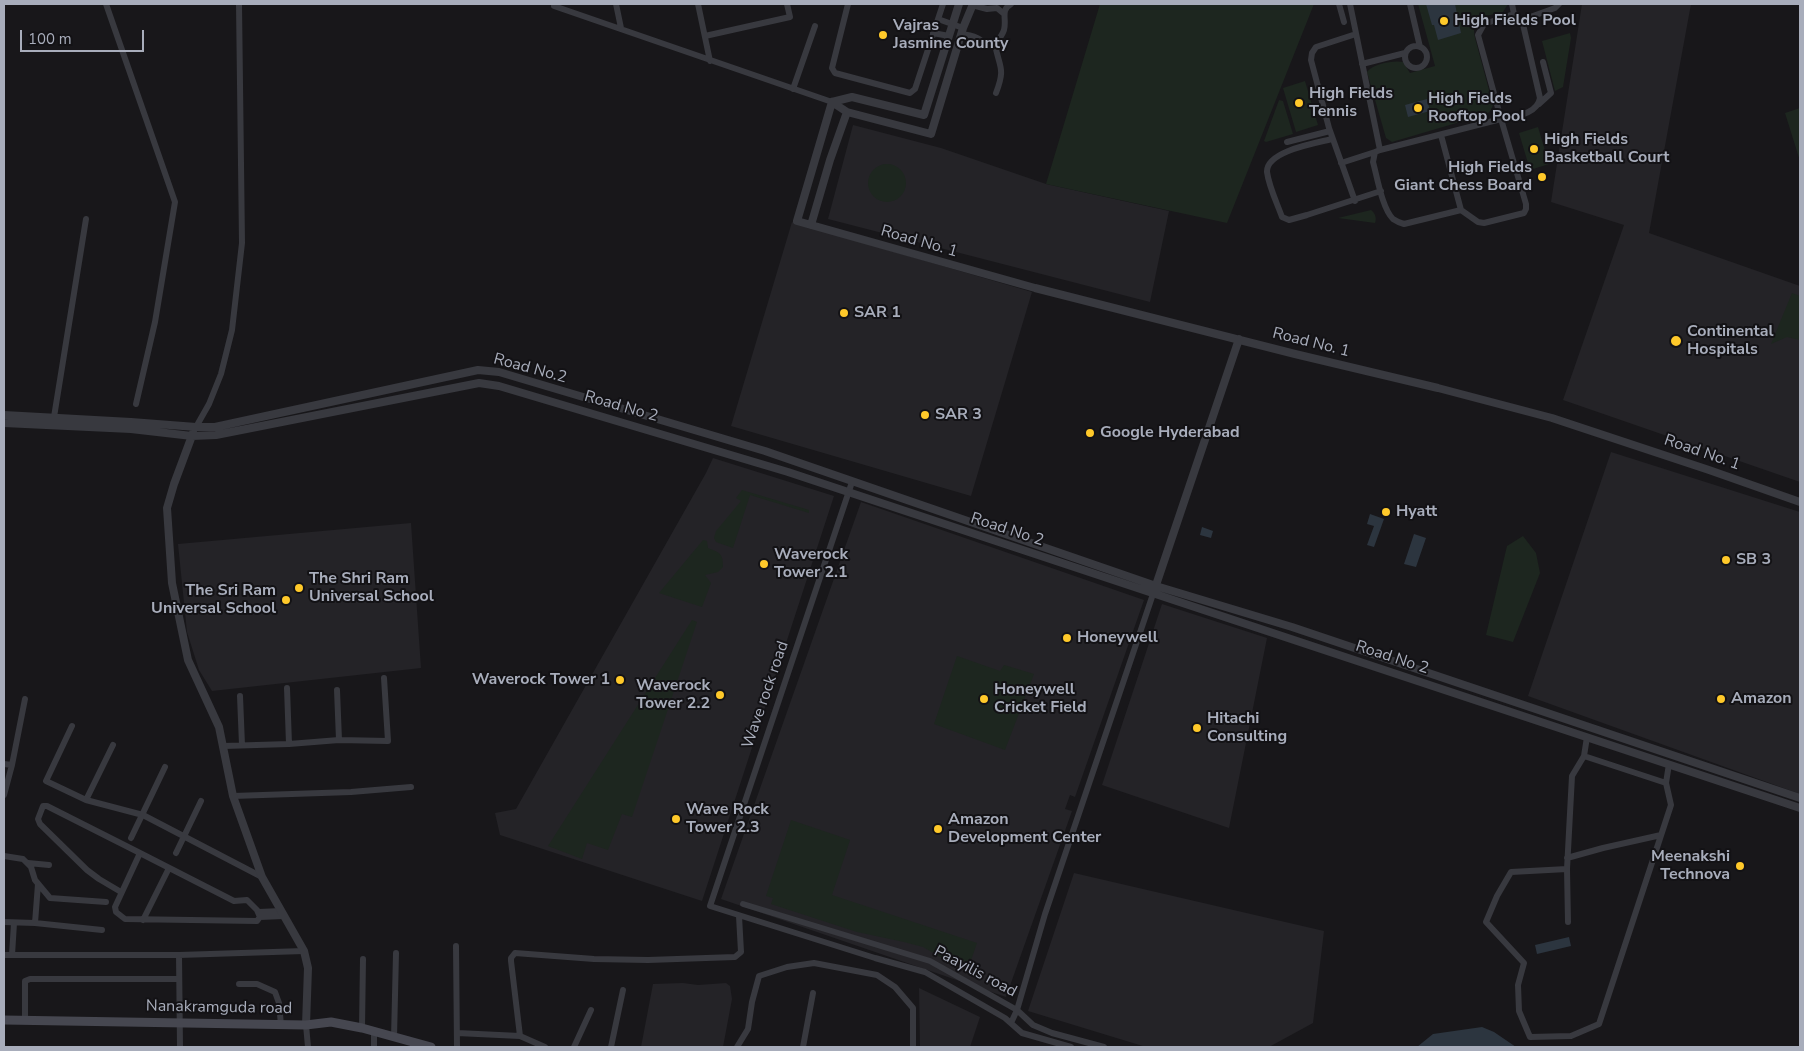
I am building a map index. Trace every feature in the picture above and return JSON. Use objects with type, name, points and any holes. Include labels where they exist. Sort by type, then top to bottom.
[{"type":"main road","name":"Nanakramguda road","points":[[4,1020],[306,1025],[331,1022],[362,1028],[431,1047]]},
{"type":"street","points":[[106,4],[175,202],[155,322],[136,404]]},
{"type":"street","points":[[239,4],[242,243],[232,330],[221,374],[209,404],[192,436],[167,508],[172,583],[188,660],[219,727],[233,796],[262,877],[304,951],[308,968],[306,1025],[308,1047]]},
{"type":"street","points":[[616,4],[621,28]]},
{"type":"street","points":[[698,4],[710,61]]},
{"type":"street","points":[[705,36],[790,17],[787,4]]},
{"type":"street","points":[[848,4],[832,68],[835,72],[910,93],[915,89],[943,4]]},
{"type":"street","points":[[832,102],[852,96],[924,115],[959,4]]},
{"type":"street","points":[[554,6],[832,102],[847,112],[932,134],[972,4],[987,9],[997,8],[1004,13]]},
{"type":"street","points":[[938,20],[952,24],[979,39],[982,43],[987,45],[995,44],[1002,36],[1004,30],[1006,6],[1011,4]]},
{"type":"street","points":[[1339,4],[1344,22]]},
{"type":"street","points":[[1350,4],[1378,151],[1373,162],[1381,191],[1391,216],[1404,224],[1461,210]]},
{"type":"street","points":[[1410,4],[1420,47]]},
{"type":"street","points":[[1512,4],[1514,14],[1522,20],[1540,98],[1539,104]]},
{"type":"street","points":[[1522,20],[1555,8],[1559,4]]},
{"type":"street","points":[[1441,136],[1461,210],[1484,224],[1524,213],[1526,209],[1478,35],[1484,24],[1514,14]]},
{"type":"street","points":[[793,89],[815,26]]},
{"type":"street","points":[[933,33],[949,36]]},
{"type":"street","points":[[1355,201],[1332,139],[1312,60],[1312,53],[1316,47],[1324,43],[1356,34]]},
{"type":"street","points":[[995,44],[1002,72],[996,93]]},
{"type":"street","points":[[1362,64],[1405,53],[1413,46],[1420,47],[1425,51],[1426,62],[1421,67],[1414,68],[1408,65],[1405,60],[1405,53]]},
{"type":"street","points":[[1341,163],[1378,151],[1532,111],[1551,93],[1543,62]]},
{"type":"street","name":"Road No. 1","points":[[832,102],[797,221],[1035,288],[1438,388],[1567,423],[1800,502]]},
{"type":"street","points":[[811,225],[830,160],[847,112]]},
{"type":"street","points":[[1287,142],[1330,131]]},
{"type":"street","points":[[1332,139],[1277,156],[1269,162],[1267,170],[1269,180],[1282,217],[1289,220],[1355,201],[1381,191]]},
{"type":"street","points":[[54,417],[86,219]]},
{"type":"street","points":[[1011,1023],[1018,1010],[1045,914],[1239,339]]},
{"type":"street","name":"Road No.2","points":[[4,415],[196,428],[215,427],[478,370],[499,372],[765,451]]},
{"type":"street","name":"Road No 2","points":[[4,423],[131,429],[192,436],[226,433],[479,383],[499,386],[735,455],[1090,571],[1153,594],[1800,808]]},
{"type":"street","name":"Road No 2","points":[[765,451],[1156,586],[1292,627],[1800,798]]},
{"type":"street","name":"Wave rock road","points":[[710,906],[852,482]]},
{"type":"street","points":[[224,746],[339,740],[388,741],[384,678]]},
{"type":"street","points":[[287,688],[289,744]]},
{"type":"street","points":[[337,690],[339,740]]},
{"type":"street","points":[[240,696],[242,745]]},
{"type":"street","points":[[4,795],[25,698]]},
{"type":"street","points":[[72,726],[46,781],[86,800],[143,815],[262,877]]},
{"type":"street","points":[[1568,922],[1567,858],[1572,776],[1584,756],[1587,737]]},
{"type":"street","points":[[86,800],[113,745]]},
{"type":"street","points":[[1584,756],[1666,783]]},
{"type":"street","points":[[4,764],[12,765]]},
{"type":"street","points":[[1567,869],[1511,872],[1497,896],[1486,922],[1524,963],[1518,985],[1519,1010],[1530,1037],[1571,1036],[1599,1024],[1670,805],[1666,783],[1669,764]]},
{"type":"street","points":[[130,838],[165,767]]},
{"type":"street","points":[[233,796],[351,792],[411,787]]},
{"type":"street","points":[[176,853],[201,801]]},
{"type":"street","points":[[121,892],[87,870],[40,824],[38,816],[43,806],[47,806],[234,901],[247,900],[259,915]]},
{"type":"street","points":[[1567,858],[1661,835]]},
{"type":"street","points":[[140,853],[115,907],[116,912],[124,919],[257,921],[259,915]]},
{"type":"street","points":[[4,856],[23,859],[27,862],[31,867],[35,880],[50,898],[106,902]]},
{"type":"street","points":[[27,862],[49,865]]},
{"type":"street","points":[[143,920],[169,868]]},
{"type":"street","points":[[35,923],[38,884]]},
{"type":"street","name":"Paayilis road","points":[[743,904],[930,961],[1018,1010],[1033,1025],[1052,1033],[1104,1047]]},
{"type":"street","name":"Paayilis road","points":[[710,906],[925,972],[1005,1018],[1022,1033],[1071,1047]]},
{"type":"street","points":[[259,915],[282,914]]},
{"type":"street","points":[[520,1036],[511,961],[512,955],[518,953],[594,959],[648,960],[735,957],[741,952],[739,916]]},
{"type":"street","points":[[4,922],[35,923],[102,930]]},
{"type":"street","points":[[12,955],[14,922]]},
{"type":"street","points":[[456,946],[457,1047]]},
{"type":"street","points":[[4,955],[179,955],[304,951]]},
{"type":"street","points":[[394,1038],[396,954]]},
{"type":"street","points":[[179,955],[180,1047]]},
{"type":"street","points":[[362,1028],[363,959]]},
{"type":"street","points":[[925,972],[930,961]]},
{"type":"street","points":[[737,1047],[748,1029],[752,1002],[759,976],[787,967],[814,963],[877,975],[895,987],[913,1008],[912,1047]]},
{"type":"street","points":[[25,1021],[25,981],[30,979],[179,979]]},
{"type":"street","points":[[239,984],[257,984],[275,992],[279,1003],[281,1024]]},
{"type":"street","points":[[611,1047],[623,990]]},
{"type":"street","points":[[803,1047],[812,993]]},
{"type":"street","points":[[574,1047],[591,1010]]},
{"type":"street","points":[[374,1032],[374,1047]]},
{"type":"street","points":[[457,1033],[520,1036],[546,1047]]},
{"type":"shaded area","points":[[1100,4],[1314,4],[1227,223],[1046,184]]},
{"type":"shaded area","points":[[1418,4],[1508,4],[1503,12],[1486,16],[1477,21],[1474,31],[1493,105],[1487,114],[1392,142],[1386,138],[1367,72],[1378,65],[1394,62],[1403,62],[1410,73],[1435,66]]},
{"type":"shaded area","name":"High Fields Pool","points":[[1426,4],[1455,4],[1461,33],[1438,40]]},
{"type":"shaded area","points":[[1582,4],[1691,4],[1649,233],[1800,286],[1800,482],[1563,400],[1624,225],[1551,202]]},
{"type":"shaded area","points":[[1570,33],[1571,38],[1563,87],[1555,91],[1542,41]]},
{"type":"shaded area","name":"High Fields Tennis","points":[[1305,81],[1318,125],[1296,132],[1283,88]]},
{"type":"shaded area","name":"High Fields Rooftop Pool","points":[[1427,99],[1430,111],[1408,117],[1405,105]]},
{"type":"shaded area","points":[[1279,100],[1283,101],[1293,134],[1266,142],[1264,141]]},
{"type":"shaded area","points":[[1800,108],[1800,161],[1785,113]]},
{"type":"shaded area","points":[[853,125],[941,148],[1046,184],[1169,211],[1150,302],[828,219]]},
{"type":"shaded area","name":"High Fields Basketball Court","points":[[1538,127],[1549,164],[1530,170],[1519,133]]},
{"type":"shaded area","points":[[887,164],[894,165],[900,170],[905,176],[905,190],[900,196],[894,201],[887,202],[880,201],[874,196],[869,190],[868,183],[869,176],[874,170],[880,165]]},
{"type":"shaded area","points":[[1371,210],[1376,219],[1375,223],[1338,218]]},
{"type":"shaded area","points":[[792,222],[1032,292],[971,496],[731,426]]},
{"type":"shaded area","points":[[1792,293],[1800,296],[1800,340],[1787,337],[1771,344]]},
{"type":"shaded area","points":[[1611,452],[1800,512],[1800,794],[1528,696]]},
{"type":"shaded area","points":[[713,458],[834,496],[702,901],[500,835],[495,813],[516,809]]},
{"type":"shaded area","points":[[742,490],[809,510],[809,513],[750,495],[733,548],[716,542],[714,538],[716,531],[741,501],[736,498]]},
{"type":"shaded area","points":[[861,502],[1144,600],[1075,797],[1070,795],[1065,809],[1072,811],[1006,997],[721,899]]},
{"type":"shaded area","points":[[1370,514],[1384,519],[1374,547],[1367,545],[1374,526],[1367,524]]},
{"type":"shaded area","name":"The Shri Ram Universal School","points":[[411,523],[421,668],[212,691],[199,670],[187,632],[178,544]]},
{"type":"shaded area","points":[[1202,527],[1213,531],[1211,538],[1200,535]]},
{"type":"shaded area","points":[[1414,534],[1426,538],[1416,567],[1404,564]]},
{"type":"shaded area","points":[[1523,536],[1536,553],[1540,573],[1513,642],[1486,635],[1507,546]]},
{"type":"shaded area","points":[[703,540],[707,541],[708,548],[720,554],[723,567],[718,572],[705,575],[711,583],[702,607],[659,593]]},
{"type":"shaded area","points":[[1162,604],[1267,638],[1229,828],[1102,785]]},
{"type":"shaded area","points":[[692,620],[697,622],[632,817],[622,814],[608,850],[587,843],[582,859],[548,846]]},
{"type":"shaded area","name":"Honeywell Cricket Field","points":[[957,656],[1000,671],[1004,665],[1034,674],[1005,750],[934,724]]},
{"type":"shaded area","points":[[791,820],[850,840],[832,895],[977,943],[967,972],[923,947],[857,932],[771,904],[773,898],[766,896]]},
{"type":"shaded area","points":[[1074,873],[1324,931],[1313,1023],[1269,1047],[1146,1047],[1028,1011]]},
{"type":"shaded area","points":[[1569,937],[1571,946],[1537,954],[1535,945]]},
{"type":"shaded area","points":[[683,983],[698,985],[726,983],[730,986],[732,999],[723,1047],[641,1047],[653,984]]},
{"type":"shaded area","points":[[919,988],[980,1017],[970,1047],[920,1047]]},
{"type":"shaded area","points":[[1482,1027],[1494,1032],[1516,1047],[1417,1047],[1433,1034]]},
{"type":"place","name":"High Fields Pool","points":[[1444,21]]},
{"type":"place","name":"Vajras Jasmine County","points":[[883,35]]},
{"type":"place","name":"High Fields Tennis","points":[[1299,103]]},
{"type":"place","name":"High Fields Rooftop Pool","points":[[1418,108]]},
{"type":"place","name":"High Fields Basketball Court","points":[[1534,149]]},
{"type":"place","name":"High Fields Giant Chess Board","points":[[1542,177]]},
{"type":"place","name":"SAR 1","points":[[844,313]]},
{"type":"place","name":"Continental Hospitals","points":[[1676,341]]},
{"type":"place","name":"SAR 3","points":[[925,415]]},
{"type":"place","name":"Google Hyderabad","points":[[1090,433]]},
{"type":"place","name":"Hyatt","points":[[1386,512]]},
{"type":"place","name":"SB 3","points":[[1726,560]]},
{"type":"place","name":"Waverock Tower 2.1","points":[[764,564]]},
{"type":"place","name":"The Shri Ram Universal School","points":[[299,588]]},
{"type":"place","name":"The Sri Ram Universal School","points":[[286,600]]},
{"type":"place","name":"Honeywell","points":[[1067,638]]},
{"type":"place","name":"Waverock Tower 1","points":[[620,680]]},
{"type":"place","name":"Waverock Tower 2.2","points":[[720,695]]},
{"type":"place","name":"Honeywell Cricket Field","points":[[984,699]]},
{"type":"place","name":"Amazon","points":[[1721,699]]},
{"type":"place","name":"Hitachi Consulting","points":[[1197,728]]},
{"type":"place","name":"Wave Rock Tower 2.3","points":[[676,819]]},
{"type":"place","name":"Amazon Development Center","points":[[938,829]]},
{"type":"place","name":"Meenakshi Technova","points":[[1740,866]]}]
